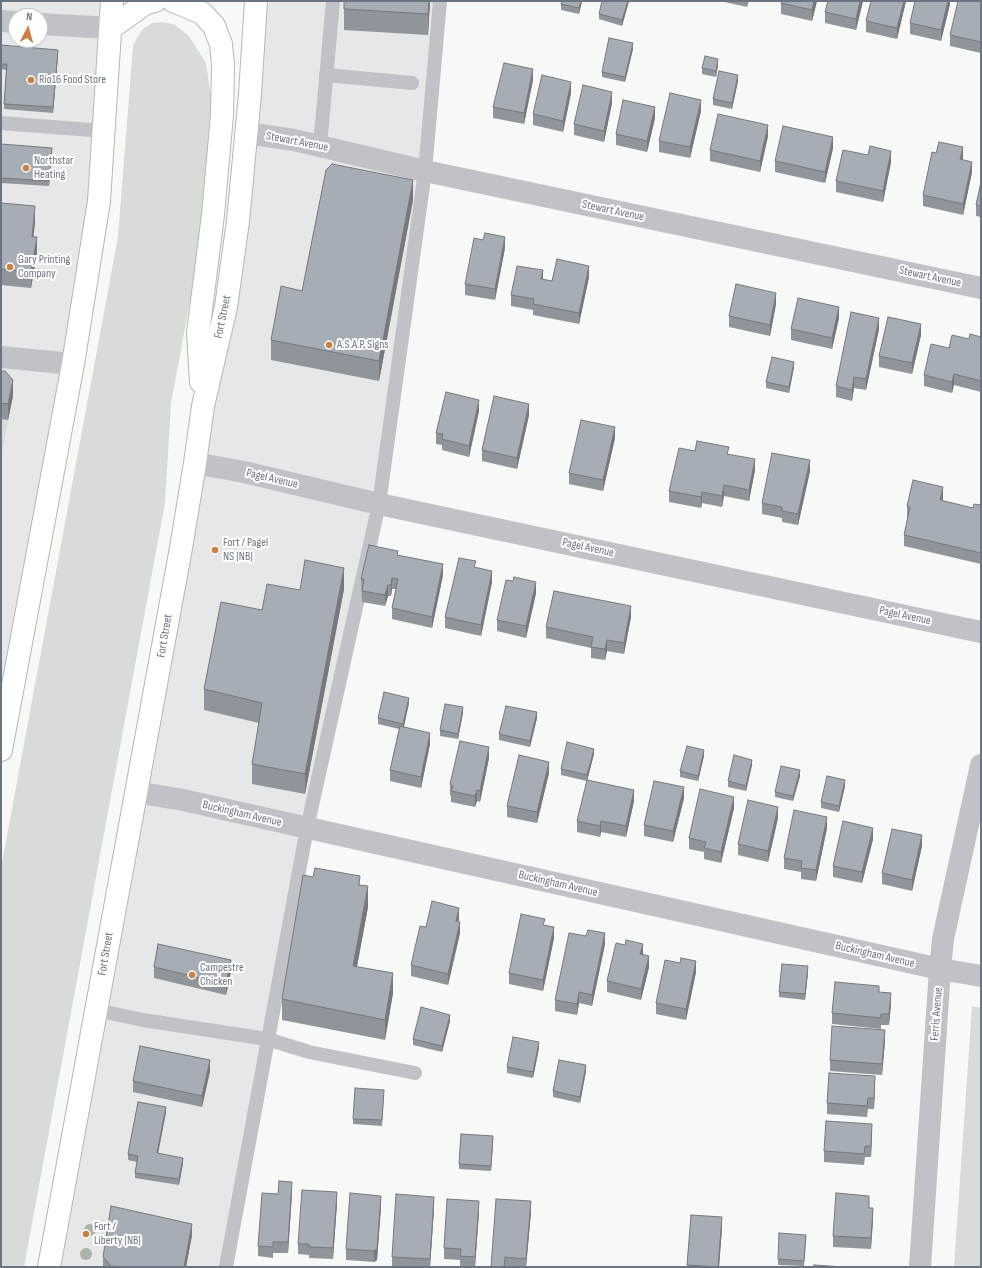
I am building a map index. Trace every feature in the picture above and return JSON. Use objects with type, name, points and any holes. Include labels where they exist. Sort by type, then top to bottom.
[{"type":"main road","points":[[1,750],[6,692],[73,364],[99,201],[112,1]]},
{"type":"main road","points":[[111,28],[146,3],[156,1]]},
{"type":"main road","points":[[173,1],[202,13],[214,26],[221,44],[223,65],[222,115],[213,215],[198,333],[203,406]]},
{"type":"main road","name":"Fort Street","points":[[49,1267],[180,556],[203,406],[226,307],[238,221],[250,94],[256,1]]},
{"type":"street","points":[[48,24],[111,28]]},
{"type":"street","name":"Stewart Avenue","points":[[246,133],[294,140],[425,171],[981,288]]},
{"type":"street","points":[[1,357],[73,364]]},
{"type":"street","name":"Pagel Avenue","points":[[195,463],[244,472],[378,504],[981,632]]},
{"type":"street","name":"Ferris Avenue","points":[[920,1267],[943,939],[981,765]]},
{"type":"street","name":"Buckingham Avenue","points":[[136,792],[183,800],[940,969],[981,976]]},
{"type":"lane","points":[[320,146],[333,1]]},
{"type":"lane","points":[[226,1267],[306,828],[378,504],[425,171],[440,1]]},
{"type":"lane","points":[[326,75],[412,83]]},
{"type":"lane","points":[[1,123],[104,131]]},
{"type":"lane","points":[[96,1010],[143,1020],[267,1039],[309,1052],[415,1073]]},
{"type":"shaded area","points":[[1,1],[112,1],[99,201],[1,750]]},
{"type":"shaded area","points":[[256,1],[440,1],[379,504],[226,1267],[49,1267],[195,463]]},
{"type":"shaded area","points":[[163,22],[175,25],[189,36],[206,63],[211,97],[202,237],[171,403],[165,503],[24,1267],[1,1267],[1,868],[118,237],[133,46],[143,29],[152,23]]},
{"type":"shaded area","points":[[1,419],[8,420],[2,453],[1,453]]},
{"type":"shaded area","points":[[972,1006],[981,1008],[981,1267],[954,1267]]},
{"type":"building","points":[[344,1],[429,1],[428,14],[344,9]]},
{"type":"building","points":[[562,1],[581,1],[579,8],[561,4]]},
{"type":"building","points":[[602,1],[628,1],[622,20],[599,14]]},
{"type":"building","points":[[782,1],[814,1],[812,10],[781,3]]},
{"type":"building","points":[[828,1],[860,1],[856,19],[825,12]]},
{"type":"building","points":[[871,1],[904,1],[897,28],[866,21]]},
{"type":"building","points":[[915,1],[948,1],[941,30],[910,23]]},
{"type":"building","points":[[958,1],[981,1],[981,42],[950,35]]},
{"type":"building","points":[[609,38],[633,43],[625,77],[602,72]]},
{"type":"building","name":"Rio16 Food Store","points":[[1,45],[8,46],[8,48],[58,50],[53,107],[4,104],[7,64],[1,64]]},
{"type":"building","points":[[705,56],[718,59],[716,71],[702,68]]},
{"type":"building","points":[[504,63],[533,69],[524,113],[493,107]]},
{"type":"building","points":[[719,71],[738,75],[732,103],[713,99]]},
{"type":"building","points":[[542,75],[571,82],[563,121],[533,114]]},
{"type":"building","points":[[583,85],[612,92],[604,131],[574,124]]},
{"type":"building","points":[[670,93],[701,100],[690,147],[659,141]]},
{"type":"building","points":[[623,100],[655,107],[647,141],[616,134]]},
{"type":"building","points":[[718,114],[768,125],[760,161],[710,150]]},
{"type":"building","points":[[783,126],[833,137],[825,172],[775,161]]},
{"type":"building","points":[[939,142],[963,147],[960,159],[972,162],[963,204],[923,195],[932,152],[936,153]]},
{"type":"building","name":"Northstar Heating","points":[[1,144],[52,148],[49,181],[1,178]]},
{"type":"building","points":[[870,146],[891,151],[883,191],[836,181],[843,150],[868,155]]},
{"type":"building","points":[[332,164],[413,180],[379,361],[271,340],[281,286],[302,291],[326,170]]},
{"type":"building","points":[[981,182],[981,206],[976,205]]},
{"type":"building","points":[[1,203],[35,206],[32,237],[37,237],[31,272],[1,269]]},
{"type":"building","points":[[485,233],[505,237],[495,289],[465,284],[474,238],[483,240]]},
{"type":"building","points":[[557,259],[589,266],[579,313],[533,304],[534,299],[511,295],[517,266],[543,270],[541,279],[552,281]]},
{"type":"building","points":[[736,284],[776,293],[770,325],[729,316]]},
{"type":"building","points":[[798,298],[839,307],[832,338],[791,329]]},
{"type":"building","points":[[851,312],[879,318],[866,379],[854,377],[852,390],[836,386]]},
{"type":"building","points":[[888,317],[921,324],[912,363],[879,356]]},
{"type":"building","points":[[970,334],[981,337],[981,381],[954,374],[952,382],[924,375],[931,344],[949,348],[952,335],[969,339]]},
{"type":"building","points":[[772,357],[794,362],[789,387],[766,382]]},
{"type":"building","points":[[1,371],[5,371],[13,380],[8,404],[1,403]]},
{"type":"building","points":[[446,392],[479,400],[469,446],[442,439],[443,434],[436,433]]},
{"type":"building","points":[[494,396],[529,404],[517,458],[482,450]]},
{"type":"building","points":[[581,420],[615,427],[603,480],[569,473]]},
{"type":"building","points":[[697,441],[729,447],[727,454],[755,459],[749,490],[724,485],[722,496],[702,492],[701,497],[669,491],[679,448],[695,451]]},
{"type":"building","points":[[772,453],[810,460],[798,514],[782,511],[782,507],[762,503]]},
{"type":"building","points":[[913,480],[943,487],[940,500],[973,508],[974,504],[981,505],[981,553],[904,535],[910,507],[907,506]]},
{"type":"building","points":[[369,545],[398,551],[397,555],[443,564],[432,617],[392,608],[398,579],[392,578],[391,585],[388,585],[385,595],[362,591],[364,579],[361,579]]},
{"type":"building","points":[[459,558],[476,561],[474,567],[492,571],[481,625],[445,617]]},
{"type":"building","points":[[305,560],[344,568],[305,774],[252,764],[262,703],[204,689],[221,602],[262,610],[267,584],[300,590]]},
{"type":"building","points":[[514,577],[536,582],[526,626],[497,620],[506,580],[513,581]]},
{"type":"building","points":[[554,591],[631,606],[624,643],[607,640],[605,649],[591,647],[593,637],[546,627]]},
{"type":"building","points":[[384,692],[409,698],[403,724],[378,718]]},
{"type":"building","points":[[445,704],[463,707],[458,734],[440,730]]},
{"type":"building","points":[[506,706],[537,712],[530,741],[499,734]]},
{"type":"building","points":[[400,726],[430,733],[421,777],[390,770]]},
{"type":"building","points":[[460,741],[489,747],[480,791],[477,790],[475,796],[451,791],[453,786],[450,784]]},
{"type":"building","points":[[567,742],[594,749],[587,775],[561,769]]},
{"type":"building","points":[[687,746],[704,750],[698,776],[680,771]]},
{"type":"building","points":[[519,755],[549,762],[537,812],[507,806]]},
{"type":"building","points":[[734,755],[752,760],[746,786],[728,781]]},
{"type":"building","points":[[781,766],[800,770],[793,796],[775,792]]},
{"type":"building","points":[[827,776],[845,780],[839,806],[821,802]]},
{"type":"building","points":[[587,780],[634,790],[626,826],[601,821],[600,826],[577,821]]},
{"type":"building","points":[[654,781],[684,787],[673,831],[644,825]]},
{"type":"building","points":[[700,789],[734,797],[721,852],[704,848],[706,842],[689,838]]},
{"type":"building","points":[[748,800],[778,807],[768,851],[738,844]]},
{"type":"building","points":[[794,810],[827,817],[816,870],[801,868],[802,861],[784,858]]},
{"type":"building","points":[[843,821],[873,828],[862,872],[833,866]]},
{"type":"building","points":[[892,829],[922,835],[912,880],[882,873]]},
{"type":"building","points":[[315,868],[360,876],[359,885],[368,886],[353,966],[393,973],[385,1020],[282,999],[303,875],[313,877]]},
{"type":"building","points":[[432,901],[459,908],[456,921],[460,922],[448,974],[411,965],[420,926],[426,927]]},
{"type":"building","points":[[521,914],[545,919],[543,925],[554,927],[543,980],[509,973]]},
{"type":"building","points":[[588,930],[605,933],[592,995],[579,992],[577,1004],[555,1000],[569,933],[586,936]]},
{"type":"building","points":[[626,940],[643,944],[640,954],[649,956],[641,989],[607,981],[616,943],[625,945]]},
{"type":"building","points":[[158,944],[231,960],[226,984],[154,967]]},
{"type":"building","points":[[681,958],[696,961],[686,1009],[656,1003],[665,960],[680,963]]},
{"type":"building","points":[[782,964],[808,966],[805,994],[779,992]]},
{"type":"building","points":[[835,982],[879,986],[879,992],[891,993],[889,1014],[881,1014],[881,1018],[832,1013]]},
{"type":"building","points":[[421,1007],[450,1015],[442,1046],[413,1039]]},
{"type":"building","points":[[832,1026],[885,1030],[882,1064],[830,1060]]},
{"type":"building","points":[[513,1037],[539,1042],[533,1072],[507,1067]]},
{"type":"building","points":[[140,1046],[210,1060],[202,1096],[133,1081]]},
{"type":"building","points":[[559,1060],[586,1065],[580,1097],[553,1091]]},
{"type":"building","points":[[829,1073],[875,1076],[874,1098],[868,1098],[867,1106],[827,1103]]},
{"type":"building","points":[[355,1088],[384,1090],[382,1120],[353,1119]]},
{"type":"building","points":[[138,1102],[166,1107],[157,1153],[183,1158],[179,1179],[135,1173],[138,1156],[128,1154]]},
{"type":"building","points":[[826,1121],[872,1124],[871,1146],[865,1146],[864,1154],[824,1151]]},
{"type":"building","points":[[461,1134],[493,1136],[491,1166],[459,1164]]},
{"type":"building","points":[[279,1181],[292,1182],[288,1242],[273,1242],[273,1247],[258,1246],[262,1193],[278,1194]]},
{"type":"building","points":[[302,1190],[337,1192],[333,1248],[309,1247],[309,1244],[298,1244]]},
{"type":"building","points":[[350,1193],[381,1196],[377,1249],[374,1251],[346,1249]]},
{"type":"building","points":[[836,1193],[869,1196],[869,1208],[873,1208],[871,1238],[833,1236]]},
{"type":"building","points":[[396,1194],[434,1197],[430,1259],[392,1257]]},
{"type":"building","points":[[447,1199],[479,1201],[475,1257],[460,1256],[461,1249],[444,1248]]},
{"type":"building","points":[[496,1199],[531,1201],[526,1259],[505,1257],[504,1267],[491,1267]]},
{"type":"building","points":[[111,1206],[192,1224],[184,1267],[111,1266],[103,1257]]},
{"type":"building","points":[[691,1215],[722,1217],[718,1267],[687,1265]]},
{"type":"building","points":[[779,1233],[806,1235],[804,1261],[778,1259]]},
{"type":"building","points":[[814,1265],[845,1267],[814,1267]]},
{"type":"place","name":"Rio16 Food Store","points":[[31,80]]},
{"type":"place","name":"Northstar Heating","points":[[26,168]]},
{"type":"place","name":"Gary Printing Company","points":[[10,267]]},
{"type":"place","name":"A.S.A.P. Signs","points":[[329,345]]},
{"type":"place","name":"Fort / Pagel NS (NB)","points":[[215,550]]},
{"type":"place","name":"Campestre Chicken","points":[[192,975]]},
{"type":"place","name":"Fort / Liberty (NB)","points":[[86,1234]]}]
